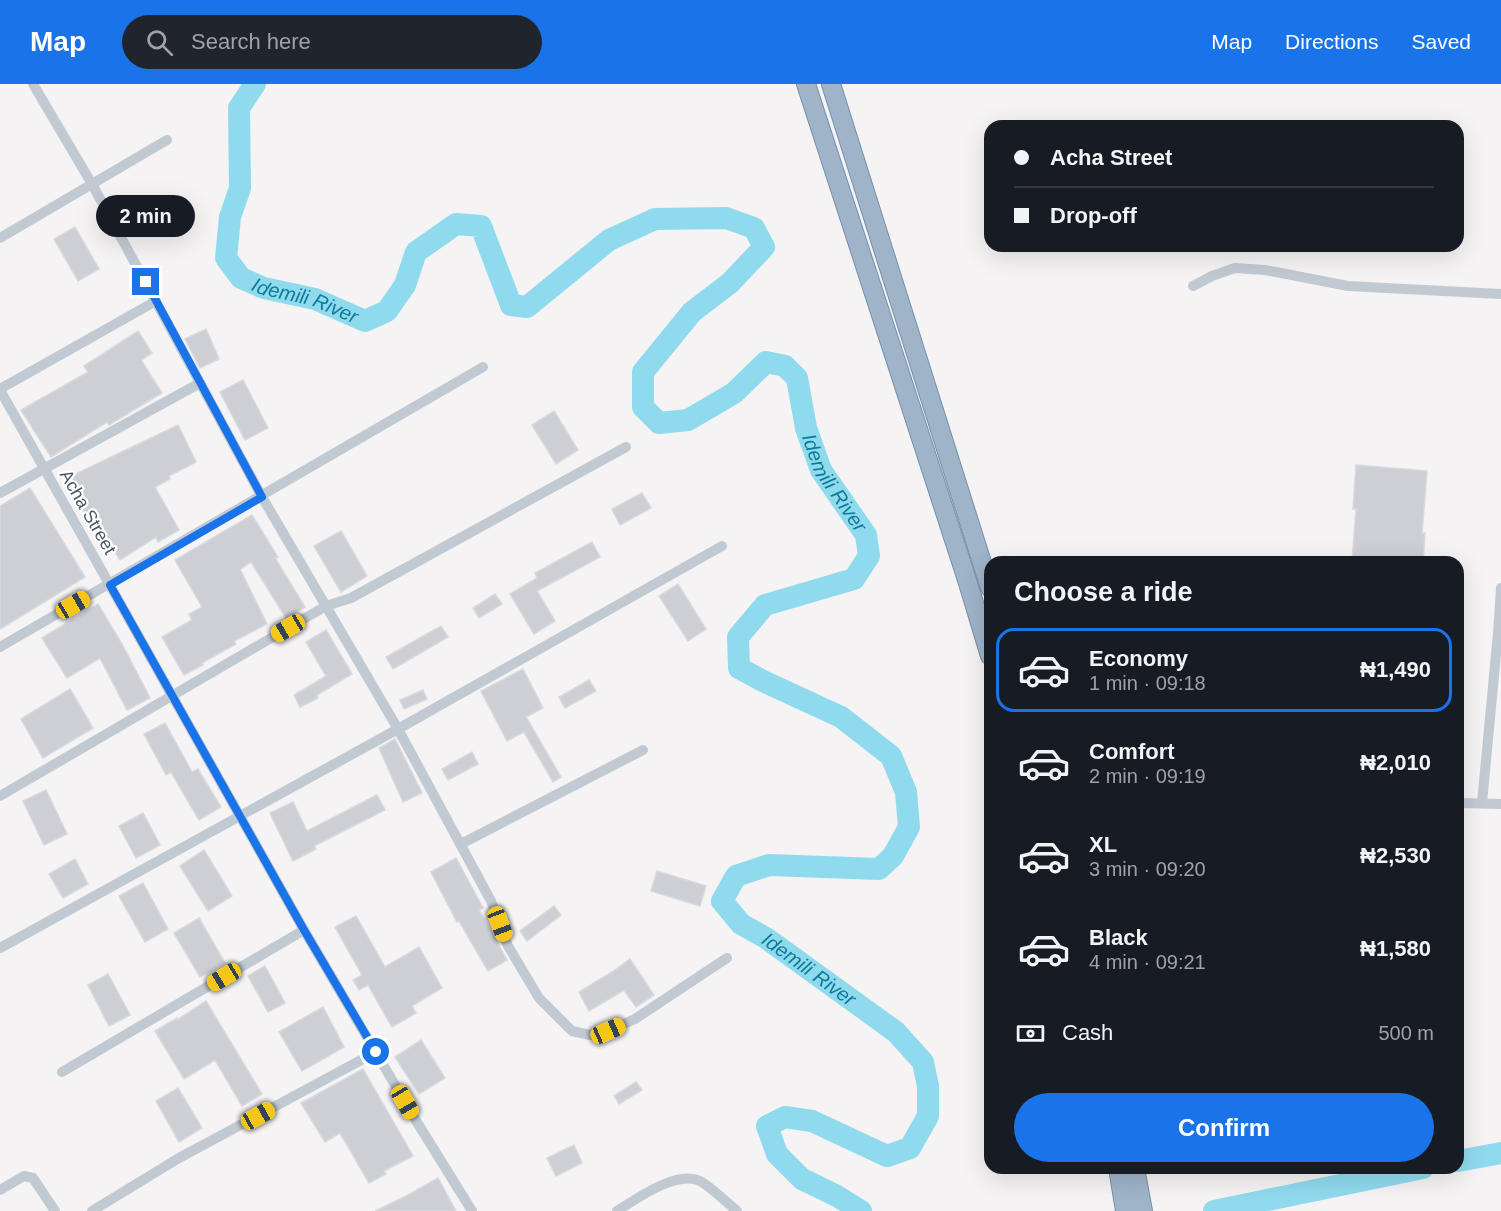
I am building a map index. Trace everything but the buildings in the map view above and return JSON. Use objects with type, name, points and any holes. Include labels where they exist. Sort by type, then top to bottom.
[{"type":"highway","points":[[806,84],[984,636]]},
{"type":"highway","points":[[831,84],[984,569]]},
{"type":"highway","points":[[1119,1174],[1125,1211]]},
{"type":"highway","points":[[1136,1174],[1143,1211]]},
{"type":"street","points":[[33,84],[92,184],[262,497],[398,729],[491,902],[508,946],[539,998],[572,1030],[590,1035],[608,1031],[635,1019],[727,958]]},
{"type":"street","points":[[0,238],[167,140]]},
{"type":"street","points":[[1193,286],[1212,276],[1236,268],[1265,270],[1348,286],[1501,294]]},
{"type":"street","points":[[0,390],[156,301]]},
{"type":"street","points":[[0,647],[262,497],[483,366]]},
{"type":"street","points":[[0,493],[200,383]]},
{"type":"street","name":"Acha Street","points":[[0,390],[304,930],[472,1211]]},
{"type":"street","points":[[0,796],[326,606],[351,598],[626,447]]},
{"type":"street","points":[[0,948],[398,729],[722,546]]},
{"type":"street","points":[[1482,803],[1501,588]]},
{"type":"street","points":[[461,844],[643,750]]},
{"type":"street","points":[[1464,803],[1501,804]]},
{"type":"street","points":[[62,1072],[304,930]]},
{"type":"street","points":[[92,1211],[179,1158],[376,1052]]},
{"type":"street","points":[[0,1190],[24,1176],[33,1178],[55,1211]]},
{"type":"street","points":[[617,1211],[653,1189],[673,1181],[689,1179],[700,1181],[737,1211]]},
{"type":"waterway","name":"Idemili River","points":[[255,84],[239,108],[240,188],[230,217],[226,258],[241,278],[264,288],[315,299],[365,321],[387,311],[405,285],[416,252],[456,224],[481,226],[511,305],[527,307],[609,240],[655,219],[726,218],[754,228],[764,247],[730,283],[692,312],[643,372],[643,407],[659,423],[688,420],[734,393],[766,362],[785,366],[797,378],[806,428],[821,470],[866,535],[869,556],[854,579],[765,605],[738,637],[739,668],[841,717],[891,756],[906,792],[909,827],[893,856],[879,869],[769,865],[736,876],[722,901],[741,924],[766,938],[896,1032],[923,1062],[928,1086],[928,1116],[910,1148],[887,1156],[812,1121],[785,1117],[767,1126],[777,1154],[802,1179],[861,1211]]},
{"type":"waterway","points":[[1464,1160],[1501,1153]]},
{"type":"waterway","points":[[1214,1211],[1394,1174]]},
{"type":"route","points":[[146,282],[262,497],[110,585],[304,930],[376,1052]]}]
